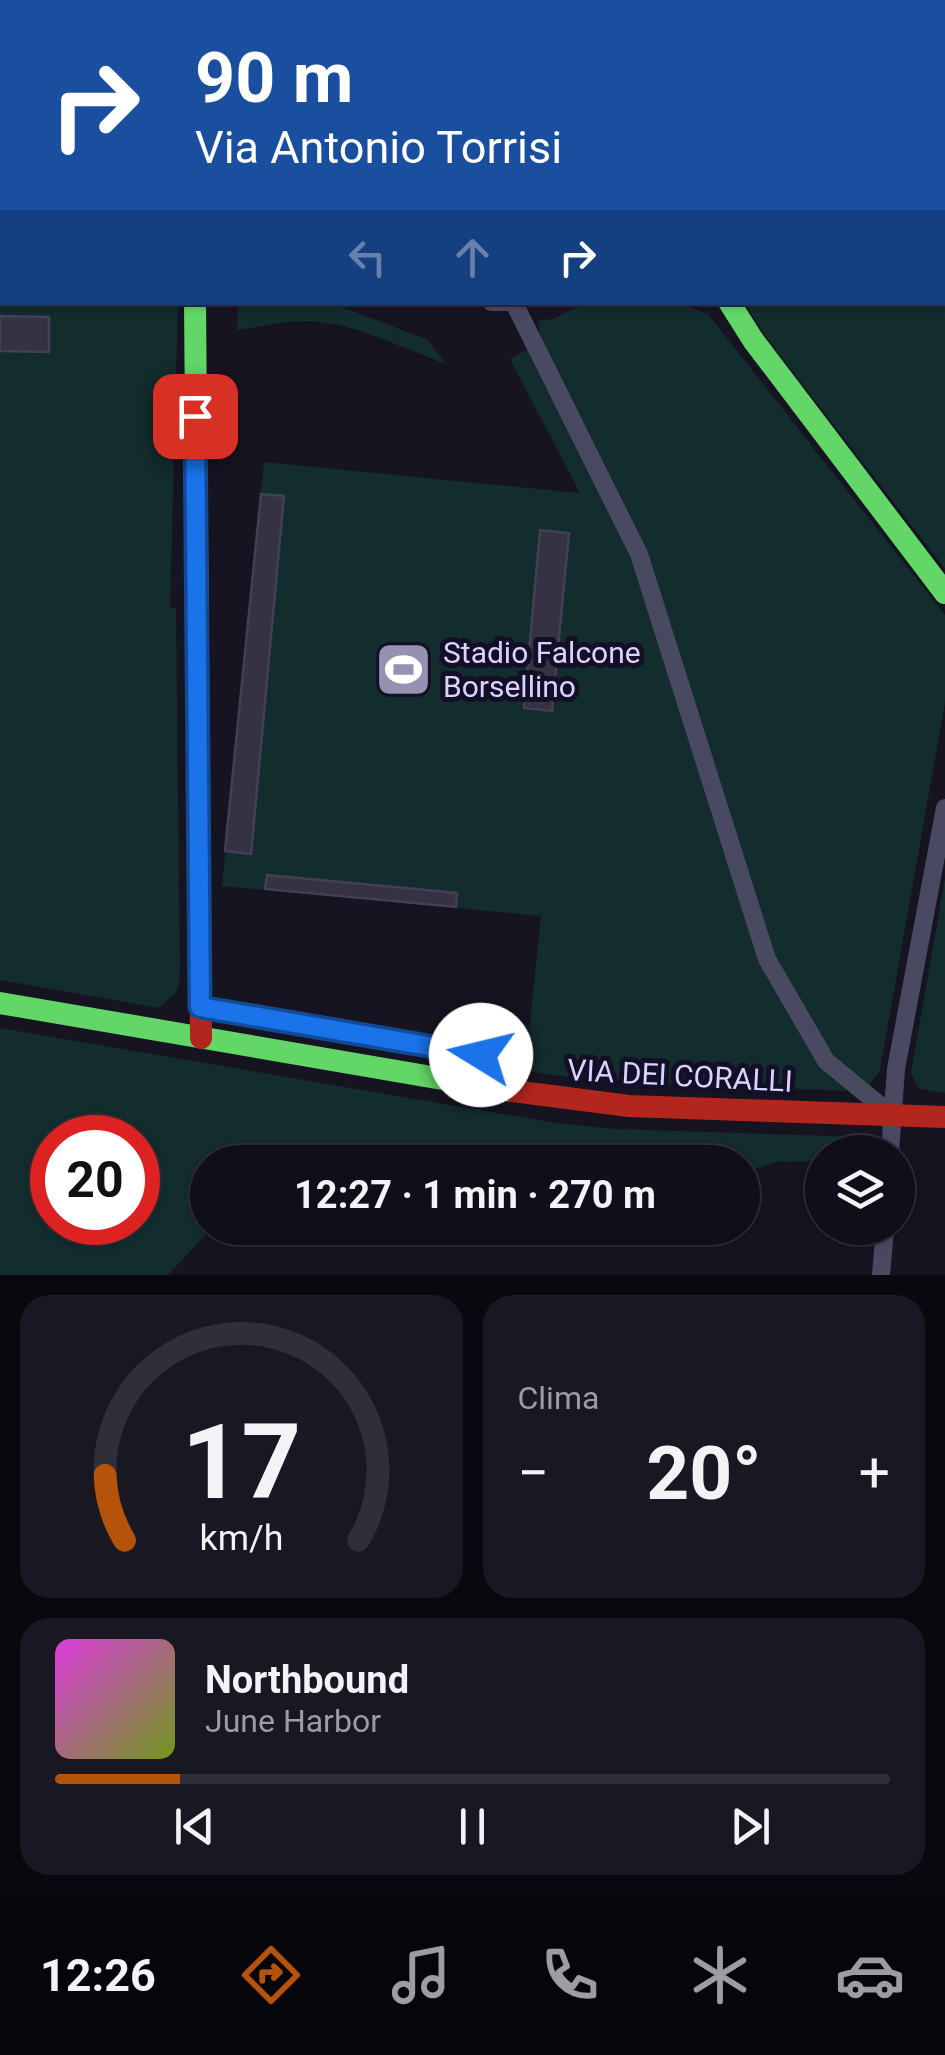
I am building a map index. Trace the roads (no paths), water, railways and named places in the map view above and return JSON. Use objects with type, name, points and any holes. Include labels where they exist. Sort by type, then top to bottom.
[{"type":"street","points":[[195,305],[201,1038]]},
{"type":"street","points":[[517,305],[638,554],[767,959],[826,1061],[893,1116]]},
{"type":"street","points":[[731,305],[753,340],[945,593]]},
{"type":"street","points":[[891,1135],[896,1069],[945,808]]},
{"type":"street","name":"VIA DEI CORALLI","points":[[0,1003],[557,1100],[945,1118]]},
{"type":"street","points":[[882,1275],[884,1245]]},
{"type":"lane","points":[[200,1007],[517,1060]]},
{"type":"lane","points":[[445,1049],[450,1083]]},
{"type":"place","name":"Stadio Falcone Borsellino","points":[[404,670]]}]
